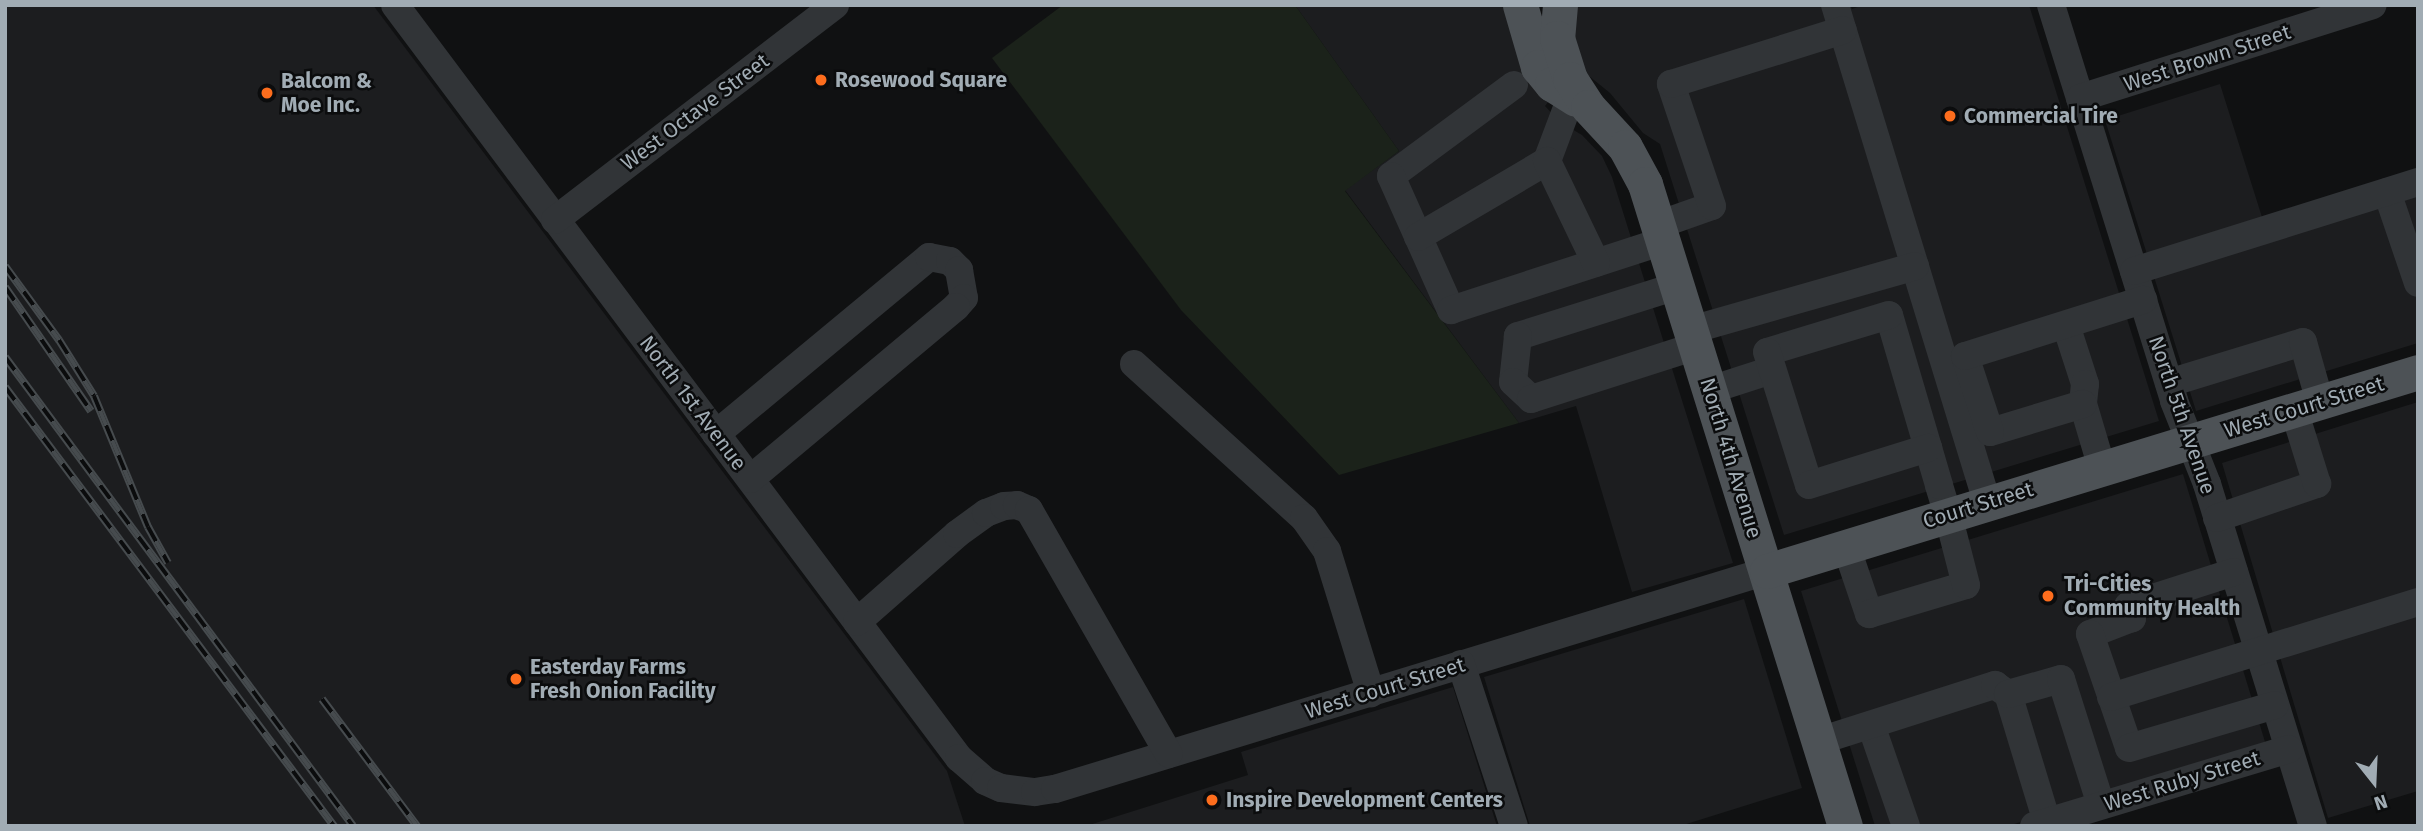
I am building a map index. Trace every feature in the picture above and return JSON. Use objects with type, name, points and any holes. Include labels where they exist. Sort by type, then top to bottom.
[{"type":"main road","name":"North 4th Avenue","points":[[1520,5],[1538,66],[1552,84],[1579,102],[1615,134],[1634,161],[1710,390],[1845,826]]},
{"type":"main road","name":"North 4th Avenue","points":[[1560,5],[1557,19],[1559,49],[1579,102]]},
{"type":"main road","name":"West Court Street","points":[[2190,442],[2418,372]]},
{"type":"main road","name":"Court Street","points":[[1767,571],[2190,442]]},
{"type":"street","name":"North 1st Avenue","points":[[395,5],[959,758],[985,781],[1001,789]]},
{"type":"street","name":"West Octave Street","points":[[555,219],[835,5]]},
{"type":"street","name":"North 5th Avenue","points":[[2051,5],[2169,383],[2217,518],[2259,650],[2312,826]]},
{"type":"street","name":"West Brown Street","points":[[2080,98],[2374,5]]},
{"type":"street","points":[[1514,85],[1391,176],[1451,310],[1595,263],[1712,206],[1671,84],[1839,18],[1987,502]]},
{"type":"street","points":[[1418,237],[1547,162],[1579,102]]},
{"type":"street","points":[[1547,162],[1595,263]]},
{"type":"street","points":[[2134,271],[2418,182]]},
{"type":"street","points":[[2387,192],[2418,283]]},
{"type":"street","points":[[716,434],[929,257],[950,261],[959,270],[964,298],[956,307],[750,479]]},
{"type":"street","points":[[1677,286],[1518,336],[1513,382],[1531,399],[1693,338],[1915,266]]},
{"type":"street","points":[[2083,404],[1990,432],[1965,356],[2143,300]]},
{"type":"street","points":[[1846,546],[1869,614],[1966,585],[1948,515],[1889,316],[1767,352],[1810,485],[1928,449]]},
{"type":"street","points":[[2066,325],[2085,384],[2083,404],[2102,468]]},
{"type":"street","points":[[2169,383],[2303,342],[2307,406],[2317,484],[2217,518]]},
{"type":"street","points":[[1134,364],[1304,518],[1327,551],[1371,693]]},
{"type":"street","points":[[1710,390],[1772,370]]},
{"type":"street","points":[[857,622],[957,534],[986,513],[1004,506],[1017,505],[1029,510],[1169,754]]},
{"type":"street","name":"West Court Street","points":[[1001,789],[1035,792],[1055,789],[1767,571]]},
{"type":"street","points":[[2234,572],[2128,606],[2132,618],[2090,634],[2129,748],[2275,705]]},
{"type":"street","points":[[2111,697],[2418,602]]},
{"type":"street","points":[[1461,664],[1514,826]]},
{"type":"street","points":[[2008,694],[2061,679],[2101,806]]},
{"type":"street","points":[[1819,741],[1996,685],[2008,694],[2041,824]]},
{"type":"street","points":[[1871,724],[1906,826]]},
{"type":"street","name":"West Ruby Street","points":[[2041,824],[2289,749]]},
{"type":"shaded area","points":[[5,5],[373,5],[947,771],[965,826],[5,826]]},
{"type":"shaded area","points":[[1063,5],[1295,5],[1399,151],[1345,191],[1519,423],[1339,475],[1181,310],[992,58]]},
{"type":"shaded area","points":[[1295,5],[1511,5],[1549,101],[1545,106],[1560,122],[1582,135],[1602,156],[1612,177],[1733,563],[1632,592],[1576,406],[1519,423],[1345,190],[1399,151]]},
{"type":"shaded area","points":[[1567,5],[1850,5],[1852,9],[1863,5],[2029,5],[2159,421],[1784,535],[1660,144],[1643,133],[1610,93],[1573,63]]},
{"type":"shaded area","points":[[2220,84],[2267,233],[2418,186],[2418,343],[2196,411],[2105,120]]},
{"type":"shaded area","points":[[2418,402],[2418,791],[2328,818],[2222,463]]},
{"type":"shaded area","points":[[2183,474],[2266,745],[2008,826],[1875,826],[1801,591]]},
{"type":"shaded area","points":[[1744,599],[1802,788],[1680,826],[1530,826],[1484,677]]},
{"type":"shaded area","points":[[1453,687],[1497,826],[1086,826],[1248,775],[1241,752]]},
{"type":"railway","points":[[5,266],[59,340],[94,396],[148,527],[168,563]]},
{"type":"railway","points":[[5,287],[91,411]]},
{"type":"railway","points":[[5,357],[353,826]]},
{"type":"railway","points":[[5,387],[334,826]]},
{"type":"railway","points":[[322,699],[417,826]]},
{"type":"place","name":"Rosewood Square","points":[[821,80]]},
{"type":"place","name":"Balcom & Moe Inc.","points":[[267,93]]},
{"type":"place","name":"Commercial Tire","points":[[1950,116]]},
{"type":"place","name":"Tri-Cities Community Health","points":[[2048,596]]},
{"type":"place","name":"Easterday Farms Fresh Onion Facility","points":[[516,679]]},
{"type":"place","name":"Inspire Development Centers","points":[[1212,800]]}]
